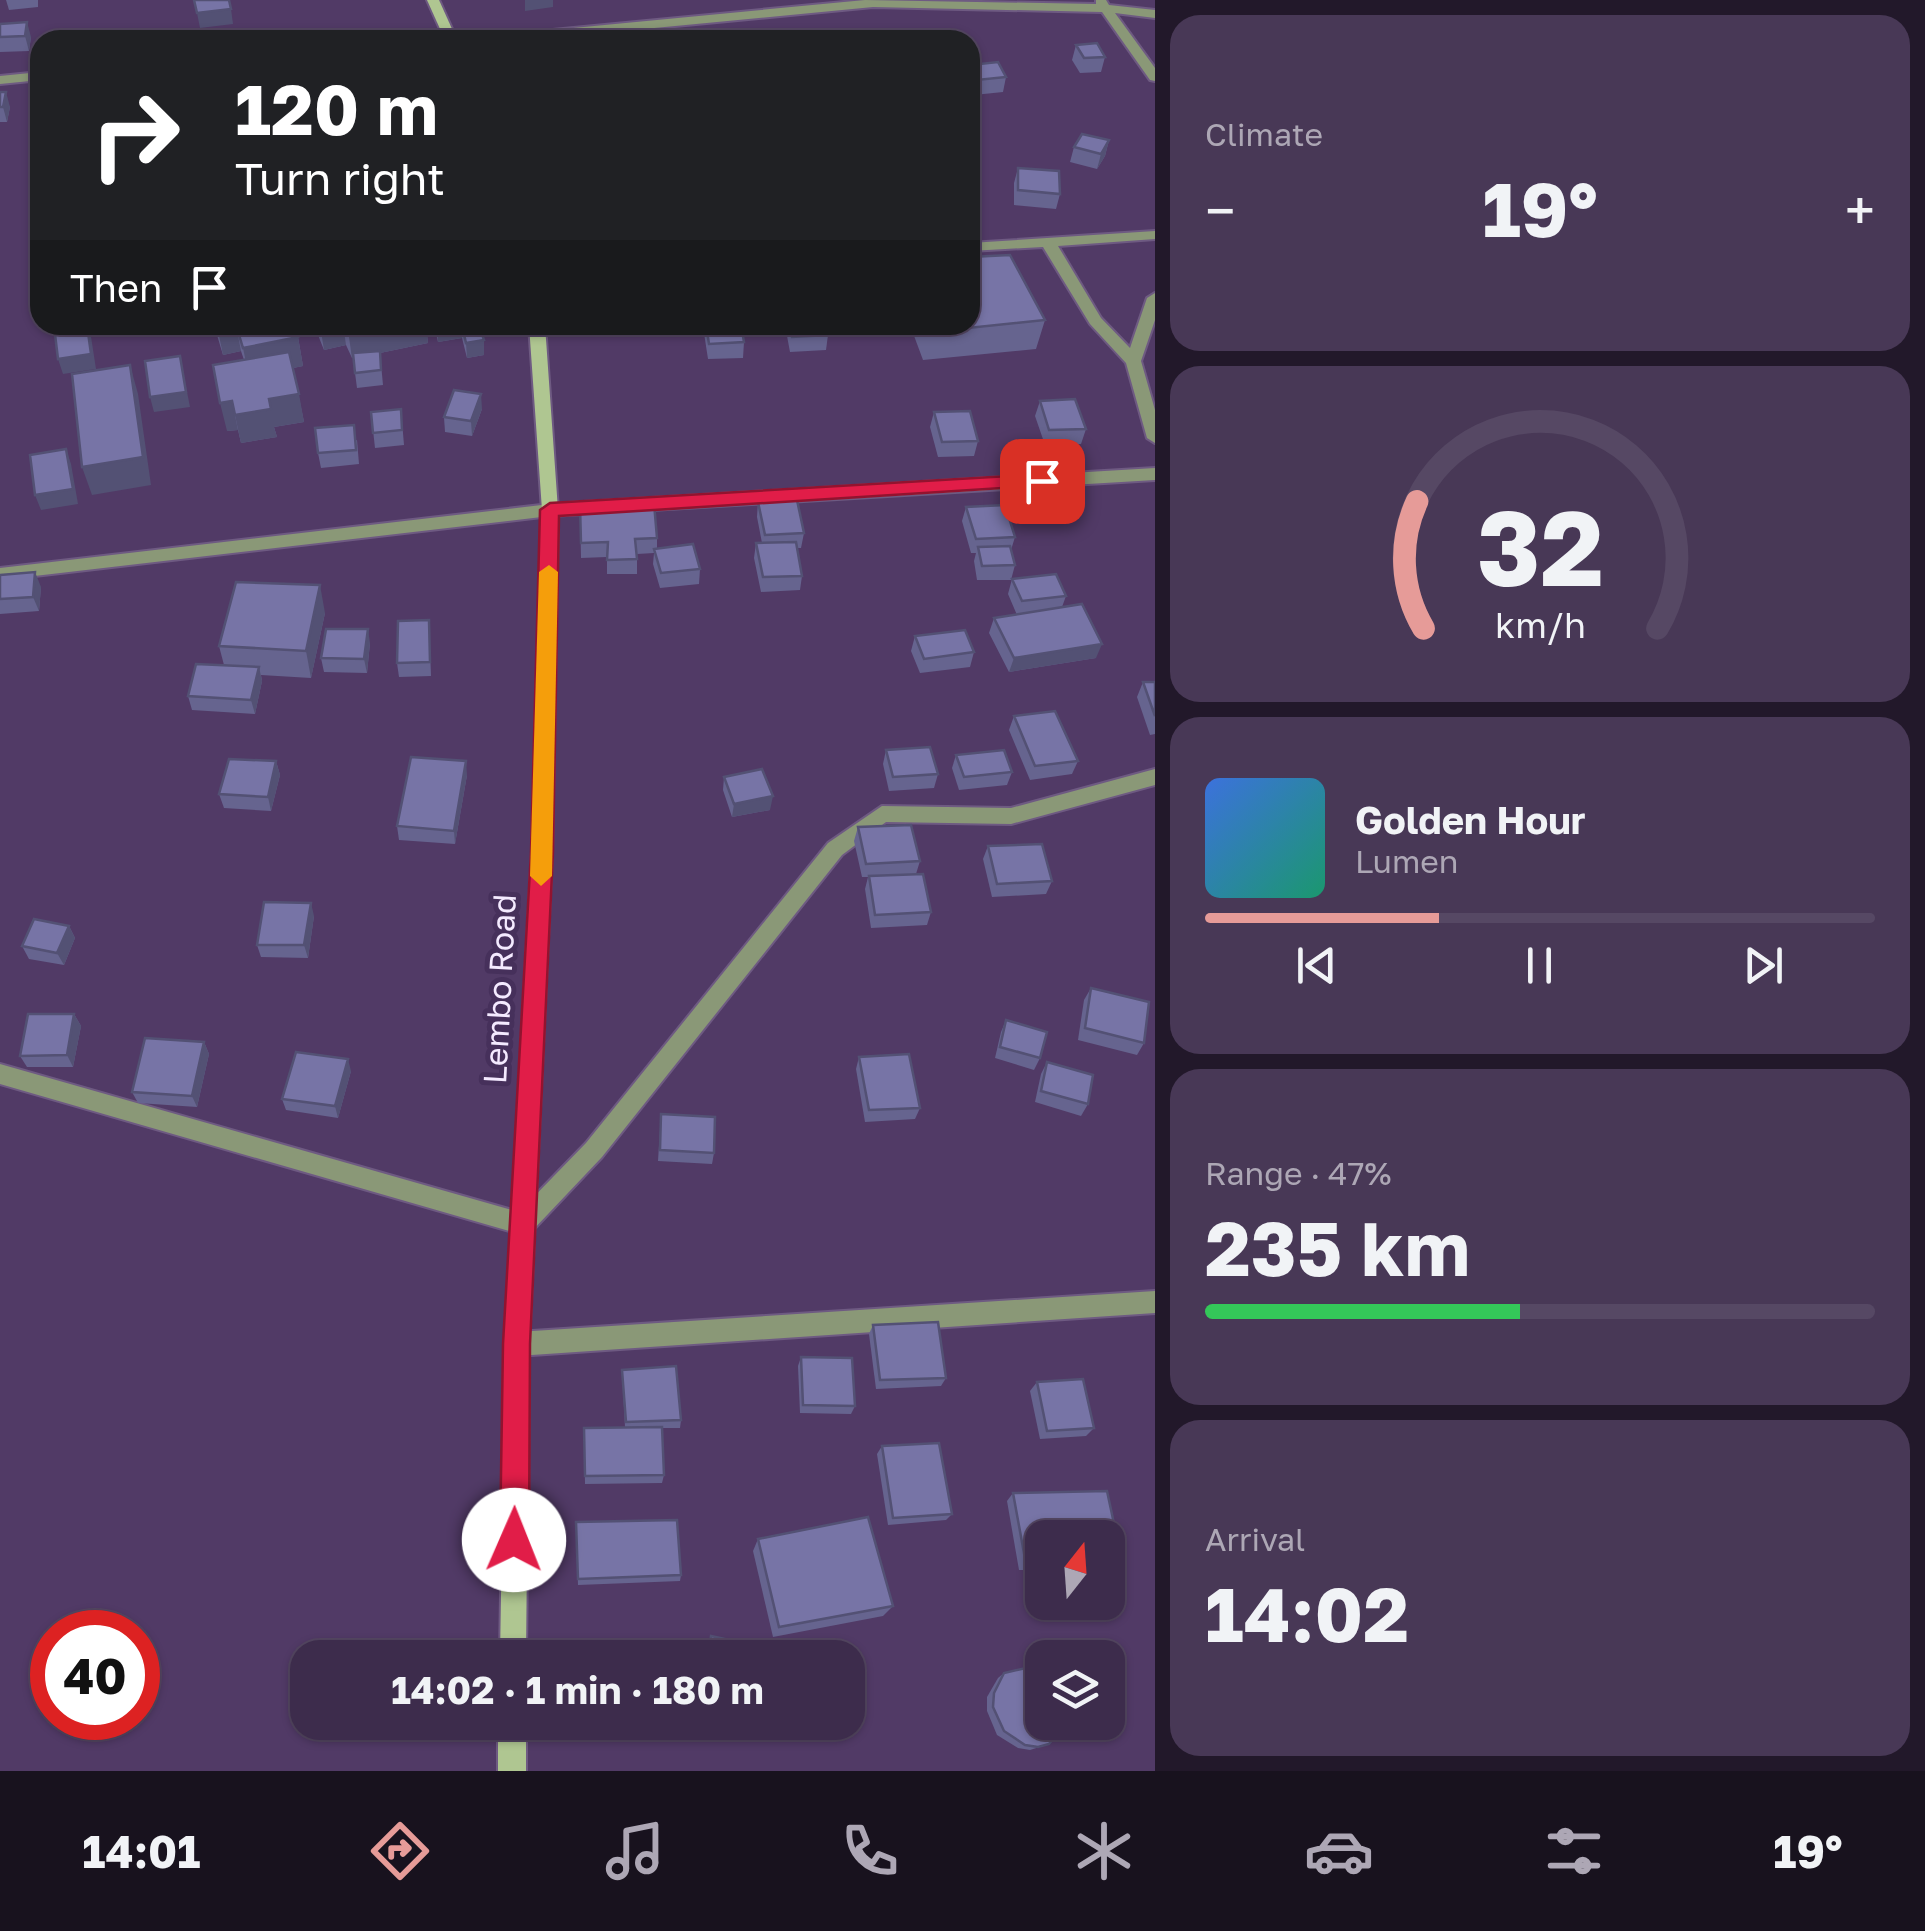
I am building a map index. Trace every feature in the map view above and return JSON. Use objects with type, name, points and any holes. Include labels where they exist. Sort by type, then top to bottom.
[{"type":"street","points":[[433,0],[446,30]]},
{"type":"street","points":[[593,30],[872,3],[1102,4],[1155,14]]},
{"type":"street","points":[[1102,4],[1155,77]]},
{"type":"street","points":[[0,80],[30,77]]},
{"type":"street","points":[[980,246],[1155,235]]},
{"type":"street","points":[[1048,242],[1096,321],[1134,361],[1155,438]]},
{"type":"street","points":[[1134,361],[1155,298]]},
{"type":"street","name":"Lembo Road","points":[[513,1640],[516,1344],[542,852],[550,510],[537,335]]},
{"type":"street","points":[[0,574],[550,510],[1155,474]]},
{"type":"street","points":[[0,1074],[523,1224],[594,1150],[835,848],[882,814],[1011,816],[1155,777]]},
{"type":"street","points":[[516,1344],[1155,1302]]},
{"type":"street","points":[[512,1740],[512,1771]]},
{"type":"building","points":[[194,0],[229,0],[231,9],[197,13]]},
{"type":"building","points":[[27,22],[25,36],[0,37],[0,24]]},
{"type":"building","points":[[1097,43],[1105,57],[1084,58],[1076,45]]},
{"type":"building","points":[[998,62],[1006,77],[980,80],[980,64]]},
{"type":"building","points":[[0,92],[6,92],[3,107],[0,107]]},
{"type":"building","points":[[1082,134],[1109,140],[1101,154],[1074,147]]},
{"type":"building","points":[[1018,168],[1059,171],[1060,194],[1018,190]]},
{"type":"building","points":[[1010,255],[1045,320],[980,327],[980,256]]},
{"type":"building","points":[[55,335],[88,335],[91,354],[58,359]]},
{"type":"building","points":[[239,335],[298,337],[243,348]]},
{"type":"building","points":[[464,335],[482,335],[484,340],[466,343]]},
{"type":"building","points":[[708,335],[743,335],[744,342],[709,344]]},
{"type":"building","points":[[380,351],[381,370],[355,373],[353,353]]},
{"type":"building","points":[[289,352],[299,394],[269,399],[271,409],[235,415],[232,401],[220,403],[213,365]]},
{"type":"building","points":[[180,356],[186,392],[150,397],[145,361]]},
{"type":"building","points":[[130,365],[143,457],[82,467],[72,374]]},
{"type":"building","points":[[454,390],[481,394],[471,421],[444,417]]},
{"type":"building","points":[[1075,399],[1086,429],[1049,430],[1040,401]]},
{"type":"building","points":[[401,409],[402,430],[373,433],[371,412]]},
{"type":"building","points":[[970,411],[978,441],[942,442],[934,412]]},
{"type":"building","points":[[354,425],[356,450],[318,453],[315,428]]},
{"type":"building","points":[[66,449],[73,489],[35,495],[30,455]]},
{"type":"building","points":[[797,500],[804,533],[765,535],[758,502]]},
{"type":"building","points":[[654,503],[657,538],[635,539],[637,559],[607,560],[608,542],[581,543],[580,505]]},
{"type":"building","points":[[1005,505],[1015,537],[976,539],[966,507]]},
{"type":"building","points":[[796,542],[802,576],[763,577],[756,543]]},
{"type":"building","points":[[693,544],[700,569],[661,573],[654,549]]},
{"type":"building","points":[[1010,546],[1015,565],[982,566],[978,547]]},
{"type":"building","points":[[35,572],[33,597],[0,599],[0,575]]},
{"type":"building","points":[[1056,574],[1066,596],[1022,601],[1012,579]]},
{"type":"building","points":[[236,582],[320,585],[306,651],[219,646]]},
{"type":"building","points":[[1082,604],[1102,644],[1014,658],[994,618]]},
{"type":"building","points":[[429,620],[430,662],[397,663],[398,621]]},
{"type":"building","points":[[326,629],[368,629],[364,659],[321,658]]},
{"type":"building","points":[[965,630],[974,652],[924,659],[915,636]]},
{"type":"building","points":[[196,664],[259,667],[251,700],[188,696]]},
{"type":"building","points":[[1143,682],[1155,682],[1155,716]]},
{"type":"building","points":[[1055,711],[1078,761],[1035,766],[1014,716]]},
{"type":"building","points":[[930,747],[938,774],[893,777],[886,750]]},
{"type":"building","points":[[1004,750],[1012,772],[964,777],[956,755]]},
{"type":"building","points":[[411,757],[466,761],[454,831],[397,826]]},
{"type":"building","points":[[229,759],[276,761],[268,797],[219,794]]},
{"type":"building","points":[[762,769],[773,796],[734,804],[724,777]]},
{"type":"building","points":[[911,825],[920,861],[866,864],[858,827]]},
{"type":"building","points":[[1042,844],[1052,881],[997,884],[988,846]]},
{"type":"building","points":[[923,874],[931,912],[875,915],[869,876]]},
{"type":"building","points":[[264,902],[311,903],[304,945],[257,945]]},
{"type":"building","points":[[34,919],[69,926],[57,953],[22,946]]},
{"type":"building","points":[[1091,988],[1149,1002],[1144,1043],[1085,1028]]},
{"type":"building","points":[[28,1014],[74,1014],[67,1055],[20,1056]]},
{"type":"building","points":[[1006,1020],[1047,1032],[1040,1058],[1000,1047]]},
{"type":"building","points":[[145,1038],[204,1042],[192,1096],[132,1092]]},
{"type":"building","points":[[296,1052],[348,1059],[335,1106],[282,1099]]},
{"type":"building","points":[[909,1054],[920,1108],[869,1110],[859,1057]]},
{"type":"building","points":[[1047,1062],[1093,1075],[1088,1104],[1041,1091]]},
{"type":"building","points":[[661,1114],[715,1117],[714,1153],[660,1150]]},
{"type":"building","points":[[938,1322],[946,1378],[880,1380],[873,1325]]},
{"type":"building","points":[[801,1357],[852,1358],[855,1406],[803,1405]]},
{"type":"building","points":[[676,1366],[681,1420],[626,1422],[622,1370]]},
{"type":"building","points":[[1083,1379],[1094,1428],[1047,1431],[1037,1382]]},
{"type":"building","points":[[662,1427],[664,1475],[585,1476],[584,1428]]},
{"type":"building","points":[[939,1443],[952,1514],[893,1518],[882,1446]]},
{"type":"building","points":[[1107,1491],[1113,1520],[1025,1520],[1025,1559],[1013,1493]]},
{"type":"building","points":[[868,1517],[893,1606],[779,1627],[758,1539]]},
{"type":"building","points":[[677,1520],[681,1575],[578,1579],[576,1522]]},
{"type":"building","points":[[1025,1668],[1025,1740],[1052,1740],[1049,1744],[1025,1745],[1004,1731],[993,1707],[994,1693],[1004,1673]]},
{"type":"slow traffic","points":[[541,876],[549,572]]},
{"type":"route","points":[[514,1540],[516,1344],[542,852],[550,510],[1042,481]]}]
